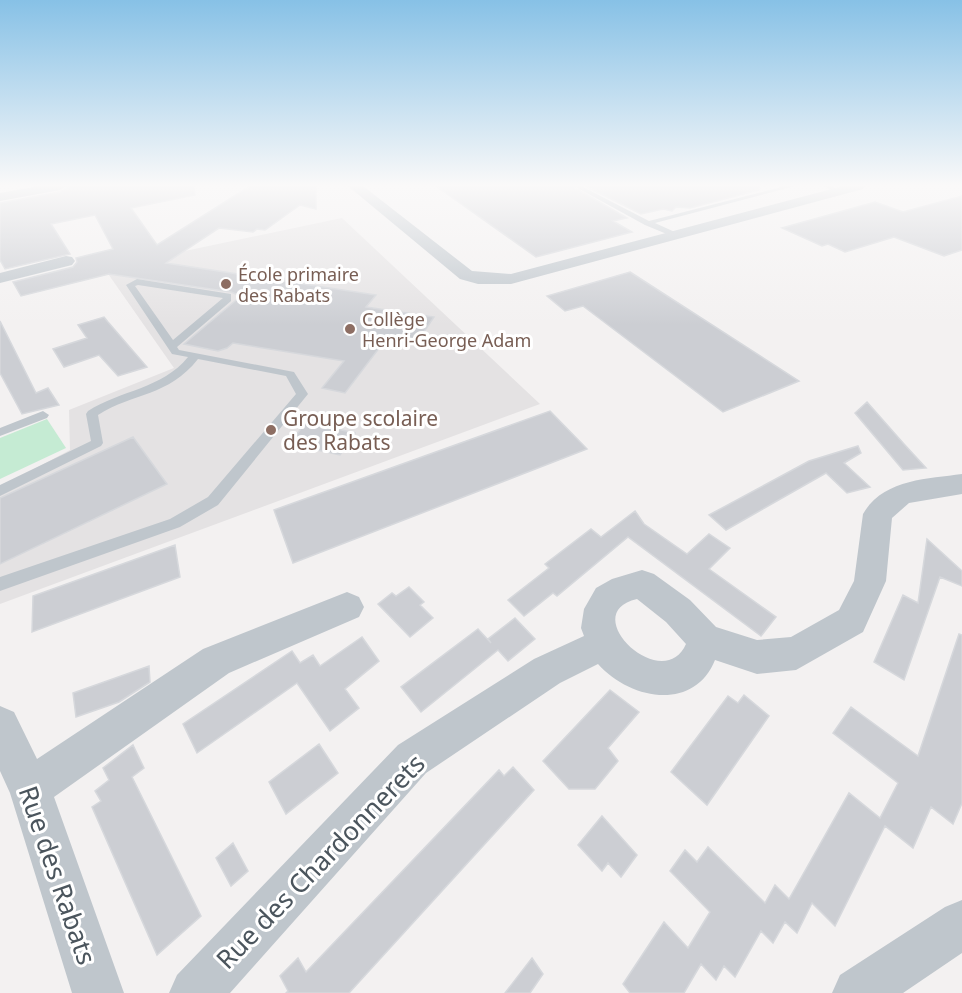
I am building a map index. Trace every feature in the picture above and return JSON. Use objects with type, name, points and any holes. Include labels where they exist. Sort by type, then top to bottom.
[{"type":"street","points":[[413,232],[466,275],[493,280],[511,279],[683,232]]},
{"type":"street","points":[[0,278],[66,261]]},
{"type":"street","points":[[705,640],[702,655],[688,672],[672,678],[654,678],[634,672],[617,661],[604,644],[599,621],[605,600],[626,586],[642,584],[678,611],[705,640],[756,657],[796,653],[851,621],[870,581],[878,514],[901,494],[962,484]]},
{"type":"street","points":[[30,789],[216,661],[347,607]]},
{"type":"street","name":"Rue des Chardonnerets","points":[[195,993],[412,759],[547,671],[604,644]]},
{"type":"street","name":"Rue des Rabats","points":[[0,726],[30,789],[98,993]]},
{"type":"street","points":[[858,993],[962,924]]},
{"type":"lane","points":[[668,232],[674,235]]},
{"type":"lane","points":[[0,584],[176,523],[213,501],[302,394],[290,374],[176,352],[130,285],[137,282],[228,296],[228,299],[172,346]]},
{"type":"lane","points":[[0,491],[97,443],[92,414],[101,407],[153,389],[178,375],[195,356]]},
{"type":"lane","points":[[0,432],[43,415]]},
{"type":"shaded area","name":"Groupe scolaire des Rabats","points":[[274,232],[357,232],[540,404],[0,604],[0,487],[70,450],[69,410],[174,368],[104,268]]},
{"type":"green space","points":[[47,419],[66,448],[0,479],[0,438]]},
{"type":"building","points":[[0,232],[56,232],[70,254],[5,269],[0,260]]},
{"type":"building","points":[[104,232],[148,232],[157,245],[177,232],[212,232],[166,263],[376,295],[366,307],[434,317],[419,339],[389,335],[345,393],[322,388],[344,361],[233,343],[218,351],[184,344],[241,296],[231,292],[109,274],[21,296],[13,282],[73,267],[77,262],[76,258],[113,249]]},
{"type":"building","points":[[501,232],[631,232],[536,257]]},
{"type":"building","points":[[792,232],[962,232],[962,250],[944,256],[894,237],[845,252],[828,244],[822,246]]},
{"type":"building","points":[[630,272],[799,381],[723,412],[583,306],[565,311],[547,296]]},
{"type":"building","points":[[104,317],[147,367],[118,376],[99,355],[64,367],[53,349],[87,338],[78,325]]},
{"type":"building","points":[[0,321],[36,393],[48,388],[59,405],[22,414],[0,373]]},
{"type":"building","points":[[867,402],[926,468],[903,470],[855,413]]},
{"type":"building","points":[[550,411],[587,449],[293,563],[274,510]]},
{"type":"building","points":[[306,422],[355,433],[340,455],[289,444]]},
{"type":"building","points":[[133,437],[167,484],[0,564],[0,498]]},
{"type":"building","points":[[858,446],[861,453],[844,463],[870,487],[847,493],[826,473],[726,530],[709,515],[809,461]]},
{"type":"building","points":[[635,511],[644,524],[687,554],[709,534],[730,548],[709,569],[776,617],[761,636],[628,537],[557,596],[553,593],[524,616],[508,600],[549,568],[545,564],[591,529],[601,537]]},
{"type":"building","points":[[927,539],[962,571],[962,586],[940,577],[904,680],[874,662],[903,595],[918,603]]},
{"type":"building","points":[[175,545],[180,577],[32,632],[33,596]]},
{"type":"building","points":[[409,587],[424,602],[420,605],[433,618],[410,637],[378,604],[392,593],[396,596]]},
{"type":"building","points":[[515,618],[535,639],[508,661],[498,650],[421,712],[401,687],[478,629],[491,643],[488,639]]},
{"type":"building","points":[[959,634],[962,635],[962,803],[953,824],[931,807],[913,848],[885,826],[835,926],[812,903],[797,933],[785,922],[773,943],[761,931],[735,977],[724,966],[716,980],[701,964],[684,993],[630,993],[623,984],[664,922],[688,948],[710,912],[670,871],[685,850],[697,862],[708,847],[765,903],[775,885],[789,899],[849,793],[880,818],[898,783],[833,733],[851,707],[918,756]]},
{"type":"building","points":[[362,637],[379,661],[345,689],[359,708],[330,731],[297,683],[197,753],[183,724],[292,651],[300,663],[313,655],[320,666]]},
{"type":"building","points":[[149,666],[150,682],[119,702],[76,717],[73,693]]},
{"type":"building","points":[[610,690],[639,712],[608,748],[618,761],[595,789],[569,789],[543,761]]},
{"type":"building","points":[[744,695],[769,716],[707,805],[671,772],[728,696],[738,703]]},
{"type":"building","points":[[319,744],[338,773],[286,814],[269,782]]},
{"type":"building","points":[[133,745],[144,768],[132,777],[201,916],[157,955],[92,807],[101,801],[95,791],[109,780],[103,768]]},
{"type":"building","points":[[513,767],[534,790],[349,993],[286,993],[288,991],[280,976],[298,958],[306,972],[499,770],[504,776]]},
{"type":"building","points":[[602,816],[637,855],[621,877],[608,863],[602,871],[578,845]]},
{"type":"building","points":[[233,843],[248,871],[231,886],[216,858]]},
{"type":"building","points":[[532,958],[543,974],[530,993],[505,993]]},
{"type":"place","name":"École primaire des Rabats","points":[[226,284]]},
{"type":"place","name":"Collège Henri-George Adam","points":[[350,329]]},
{"type":"place","name":"Groupe scolaire des Rabats","points":[[271,430]]}]
